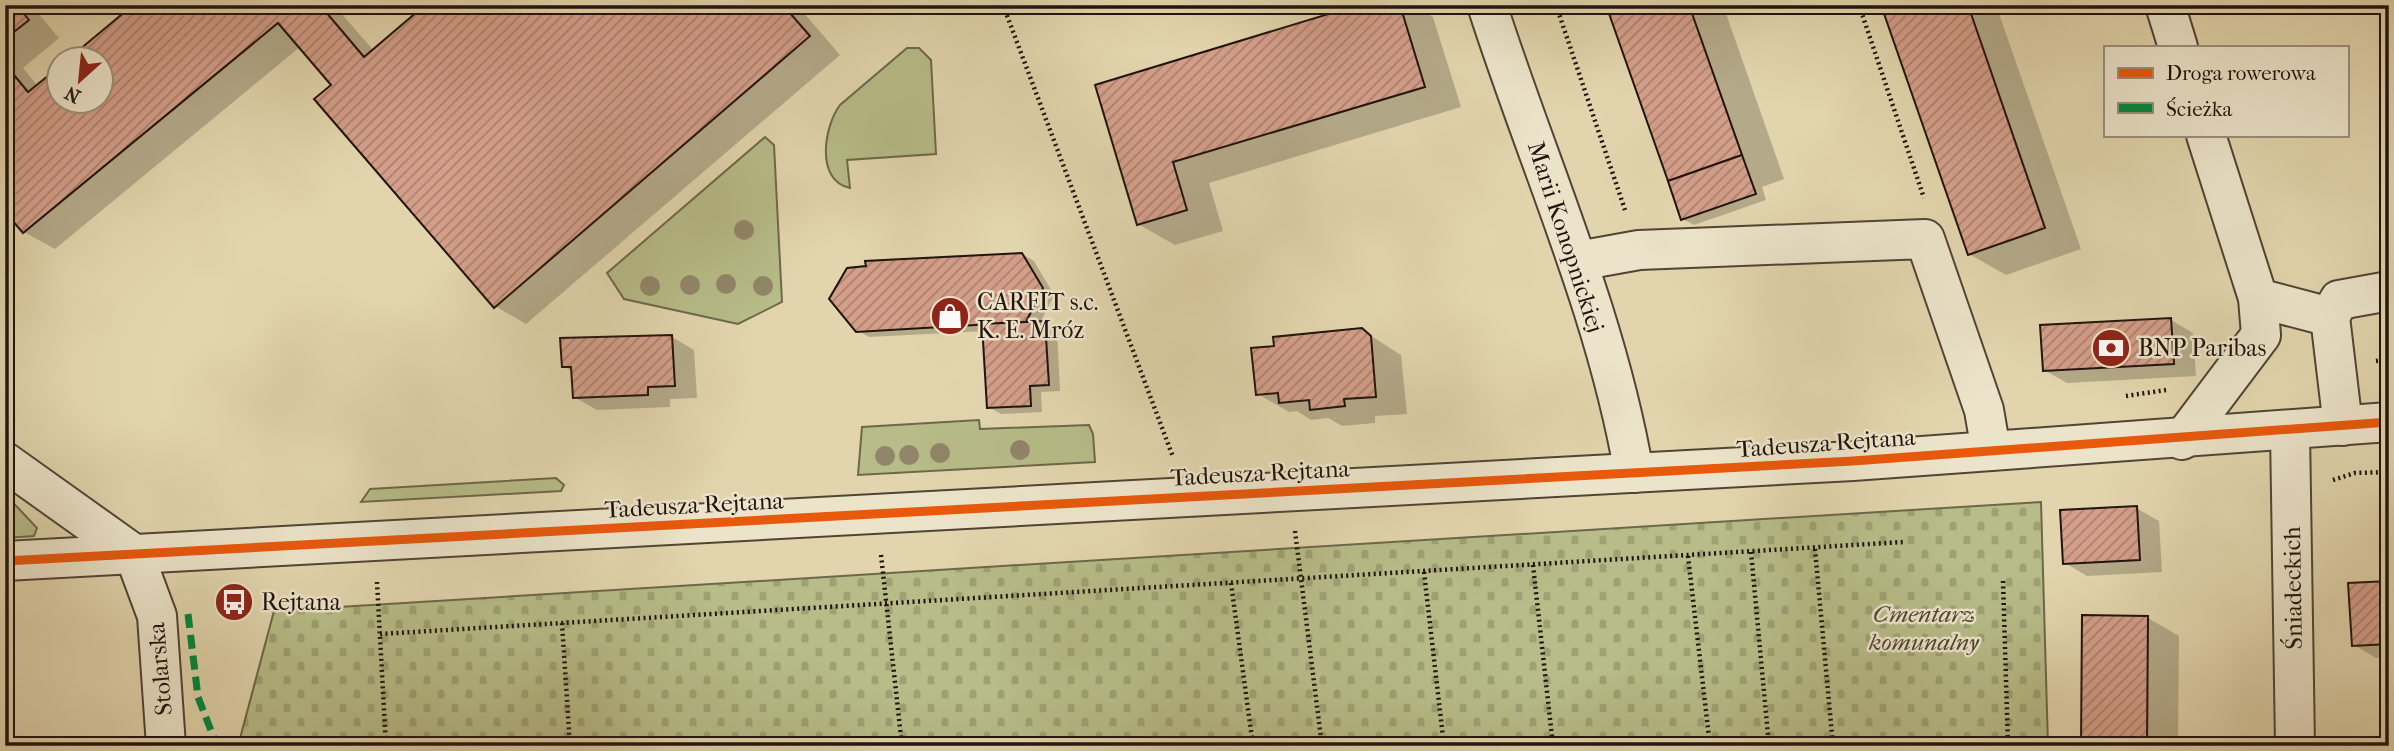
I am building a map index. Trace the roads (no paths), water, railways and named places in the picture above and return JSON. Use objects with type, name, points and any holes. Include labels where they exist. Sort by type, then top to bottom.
[{"type":"street","name":"Marii Konopnickiej","points":[[1487,5],[1578,261],[1626,426],[1634,473]]},
{"type":"street","points":[[2165,5],[2178,46]]},
{"type":"street","points":[[2182,440],[2261,335],[2258,298],[2206,136]]},
{"type":"street","points":[[1578,261],[1639,250],[1925,239],[1984,410],[1991,451]]},
{"type":"street","points":[[2343,426],[2330,317],[2339,300],[2389,292]]},
{"type":"street","points":[[2258,298],[2330,317]]},
{"type":"street","name":"Tadeusza Rejtana","points":[[5,561],[1634,473],[2182,440],[2389,422]]},
{"type":"street","name":"Śniadeckich","points":[[2290,431],[2295,746]]},
{"type":"street","points":[[5,462],[134,554]]},
{"type":"street","name":"Stolarska","points":[[134,554],[157,616],[166,746]]},
{"type":"place","name":"CARFIT s.c. K. E. Mróz","points":[[950,316]]},
{"type":"place","name":"BNP Paribas","points":[[2111,348]]},
{"type":"place","name":"Rejtana","points":[[234,602]]},
{"type":"park label","name":"Cmentarz komunalny","points":[[1924,628]]}]
